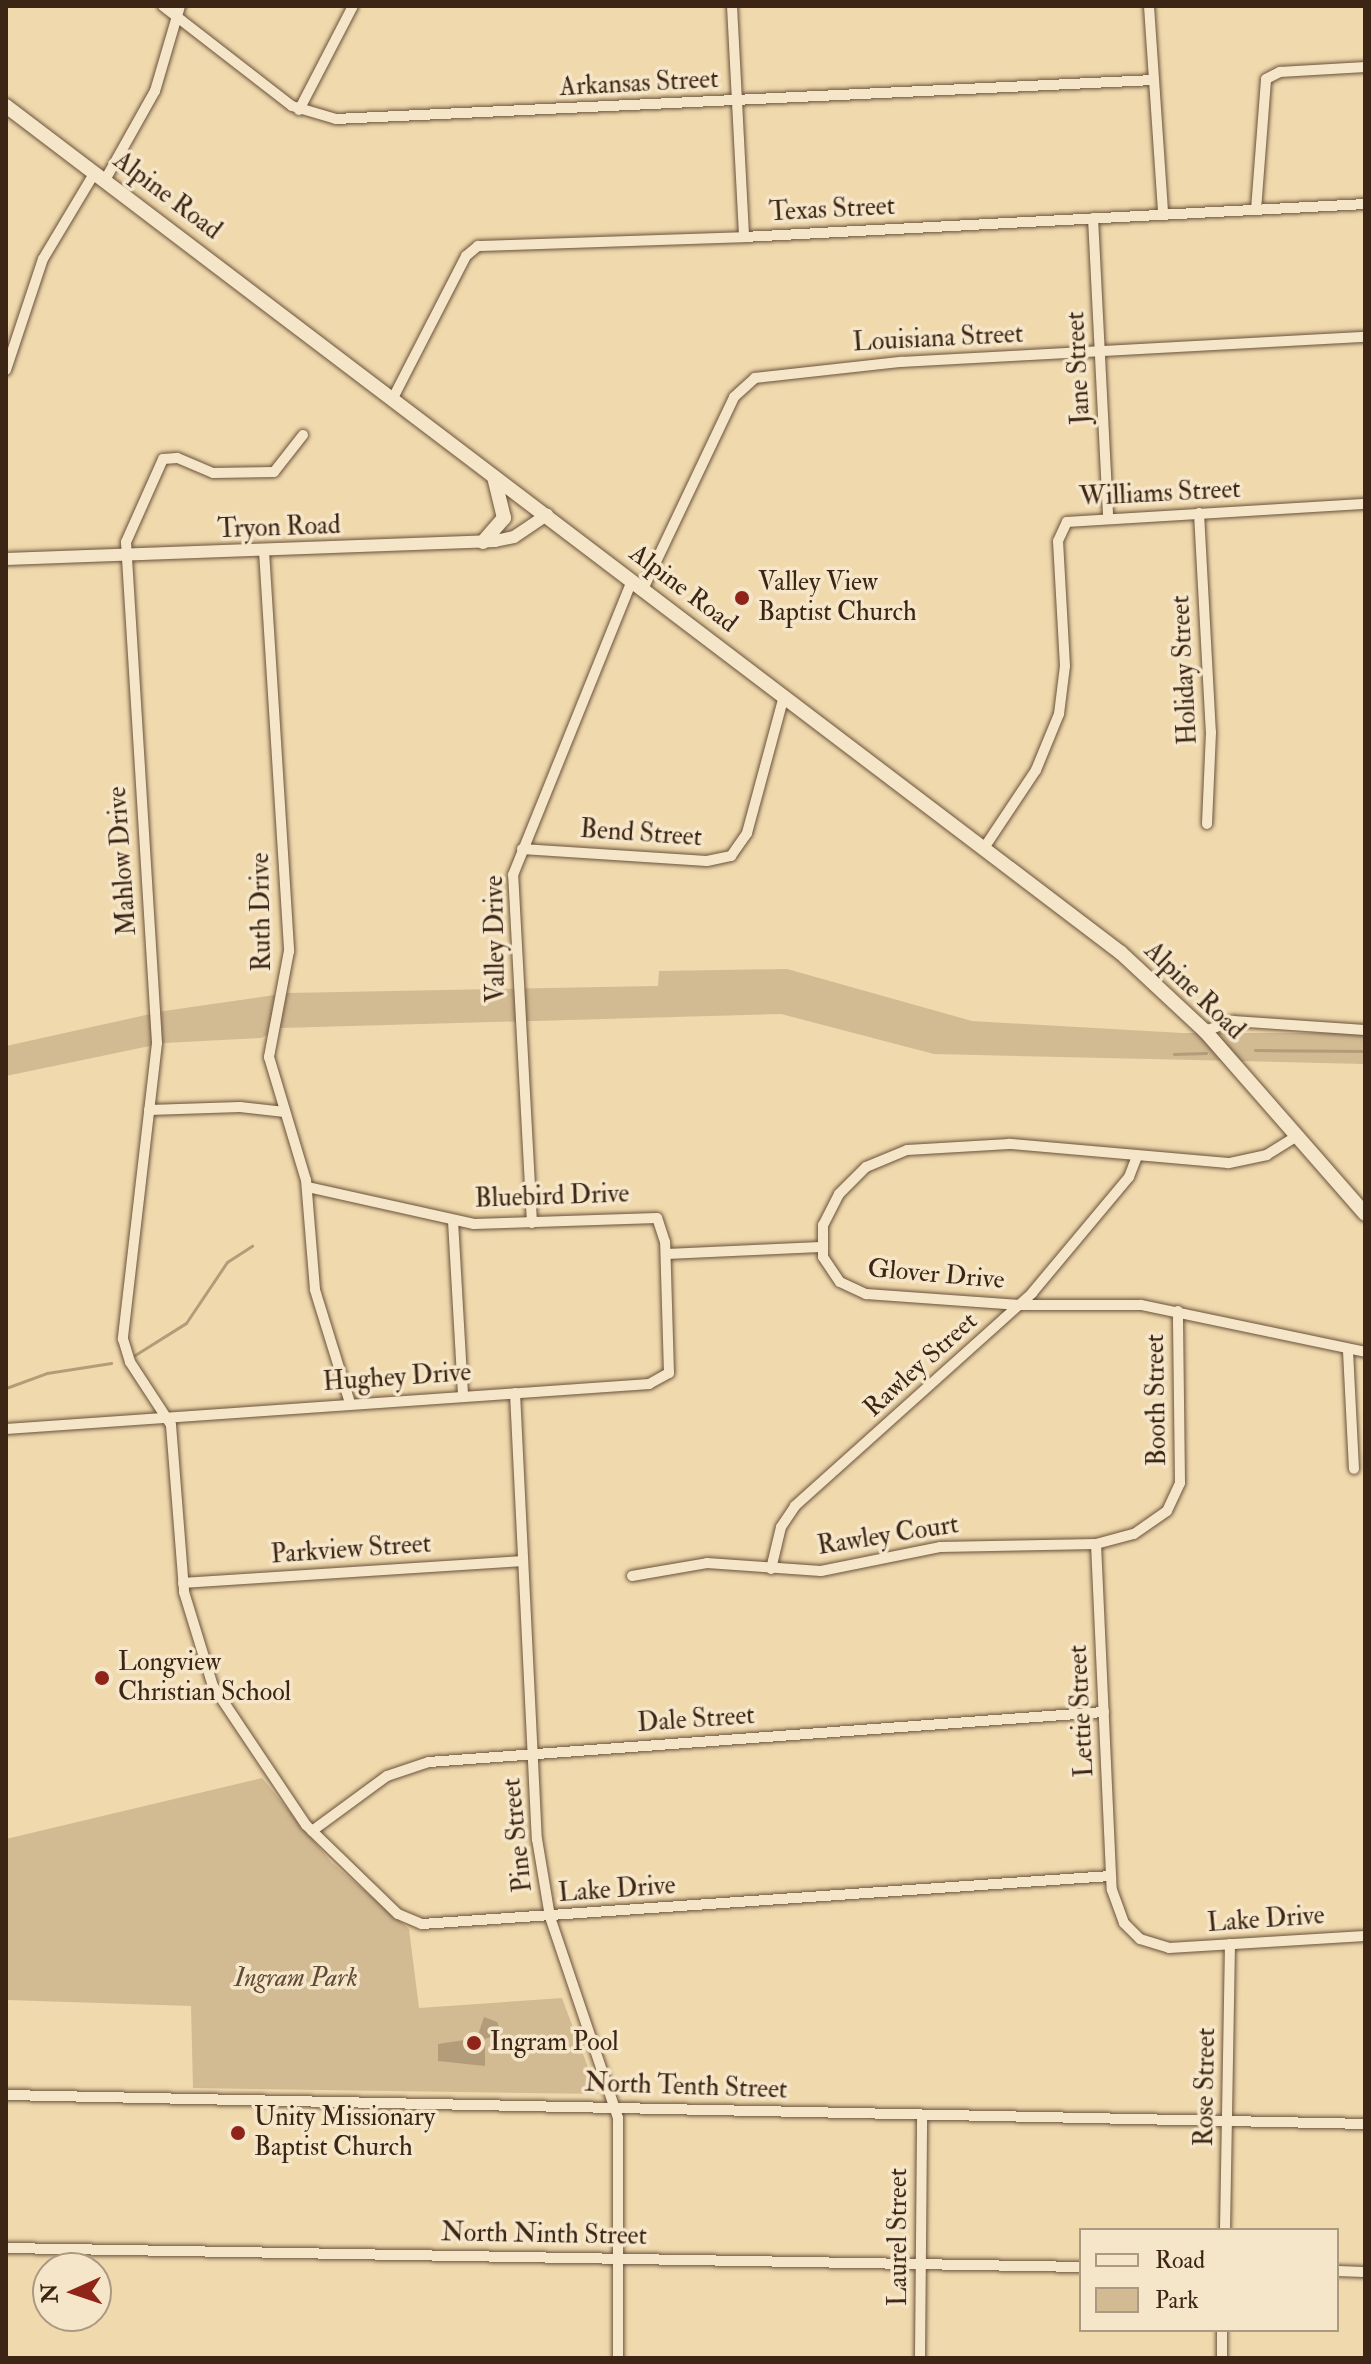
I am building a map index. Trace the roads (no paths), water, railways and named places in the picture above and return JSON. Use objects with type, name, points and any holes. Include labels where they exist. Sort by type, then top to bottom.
[{"type":"main road","name":"Alpine Road","points":[[6,106],[1128,959],[1205,1031],[1365,1214]]},
{"type":"main road","points":[[483,542],[504,518],[501,492],[492,473]]},
{"type":"street","name":"Arkansas Street","points":[[163,6],[178,11],[299,110],[347,119],[1154,80]]},
{"type":"street","points":[[299,110],[353,6]]},
{"type":"street","points":[[732,6],[744,237]]},
{"type":"street","points":[[1149,6],[1163,214]]},
{"type":"street","points":[[6,370],[43,259],[155,91],[178,11]]},
{"type":"street","points":[[1256,210],[1266,79],[1280,72],[1365,67]]},
{"type":"street","name":"Texas Street","points":[[393,398],[475,247],[744,237],[1365,204]]},
{"type":"street","name":"Jane Street","points":[[1093,218],[1108,516]]},
{"type":"street","name":"Louisiana Street","points":[[638,584],[731,403],[755,378],[901,362],[1365,337]]},
{"type":"street","name":"Mahlow Drive","points":[[168,1416],[130,1362],[123,1339],[156,1020],[125,556],[129,533],[163,459],[177,458],[221,474],[274,472],[303,435]]},
{"type":"street","name":"Williams Street","points":[[984,848],[1036,770],[1059,714],[1065,666],[1060,532],[1071,519],[1365,504]]},
{"type":"street","name":"Holiday Street","points":[[1199,513],[1211,732],[1207,824]]},
{"type":"street","name":"Tryon Road","points":[[6,559],[483,542],[514,537],[547,515]]},
{"type":"street","name":"Ruth Drive","points":[[264,551],[289,951],[269,1057],[307,1187],[312,1277],[350,1403]]},
{"type":"street","name":"Valley Drive","points":[[532,1223],[513,895],[522,849],[638,584]]},
{"type":"street","name":"Bend Street","points":[[522,849],[700,861],[731,856],[747,833],[784,696]]},
{"type":"street","points":[[1205,1031],[1233,1021],[1365,1030]]},
{"type":"street","points":[[149,1110],[240,1107],[285,1112]]},
{"type":"street","points":[[666,1254],[821,1247],[825,1218],[843,1188],[866,1167],[899,1152],[997,1144],[1234,1163],[1267,1155],[1297,1136]]},
{"type":"street","name":"Rawley Street","points":[[771,1569],[781,1527],[795,1506],[1020,1305],[1129,1177],[1137,1156]]},
{"type":"street","name":"Bluebird Drive","points":[[307,1187],[453,1221],[532,1223],[654,1216],[663,1226],[666,1254]]},
{"type":"street","points":[[453,1221],[463,1396]]},
{"type":"street","name":"Glover Drive","points":[[821,1247],[833,1275],[861,1293],[1020,1305],[1130,1304],[1178,1311],[1348,1351],[1365,1352]]},
{"type":"street","name":"Hughey Drive","points":[[6,1429],[653,1383],[666,1376],[672,1359],[666,1254]]},
{"type":"street","name":"Booth Street","points":[[1178,1311],[1179,1489]]},
{"type":"street","points":[[1348,1351],[1354,1469]]},
{"type":"street","name":"Pine Street","points":[[515,1393],[531,1755],[550,1917],[617,2107],[618,2358]]},
{"type":"street","name":"Lake Drive","points":[[168,1416],[175,1450],[183,1583],[194,1636],[213,1686],[312,1831],[412,1921],[437,1925],[1111,1876],[1119,1913],[1140,1939],[1169,1948],[1365,1936]]},
{"type":"street","name":"Rawley Court","points":[[632,1576],[701,1564],[828,1570],[948,1546],[1096,1544],[1150,1525],[1167,1511],[1179,1489]]},
{"type":"street","name":"Lettie Street","points":[[1096,1544],[1111,1876]]},
{"type":"street","name":"Parkview Street","points":[[183,1583],[522,1561]]},
{"type":"street","name":"Dale Street","points":[[312,1831],[407,1767],[1104,1712]]},
{"type":"street","name":"Rose Street","points":[[1225,2228],[1230,1944]]},
{"type":"street","name":"North Tenth Street","points":[[6,2095],[1365,2124]]},
{"type":"street","name":"Laurel Street","points":[[920,2358],[922,2116]]},
{"type":"street","name":"North Ninth Street","points":[[6,2248],[1079,2267]]},
{"type":"street","points":[[1339,2271],[1365,2272]]},
{"type":"street","points":[[1222,2332],[1222,2358]]},
{"type":"waterway","points":[[1255,1050],[1365,1051]]},
{"type":"waterway","points":[[1174,1054],[1206,1053]]},
{"type":"waterway","points":[[135,1355],[186,1323],[227,1262],[252,1246]]},
{"type":"waterway","points":[[6,1388],[47,1373],[111,1363]]},
{"type":"place","name":"Valley View Baptist Church","points":[[742,598]]},
{"type":"place","name":"Longview Christian School","points":[[102,1678]]},
{"type":"place","name":"Ingram Pool","points":[[474,2043]]},
{"type":"place","name":"Unity Missionary Baptist Church","points":[[238,2133]]},
{"type":"park label","name":"Ingram Park","points":[[296,1979]]}]
